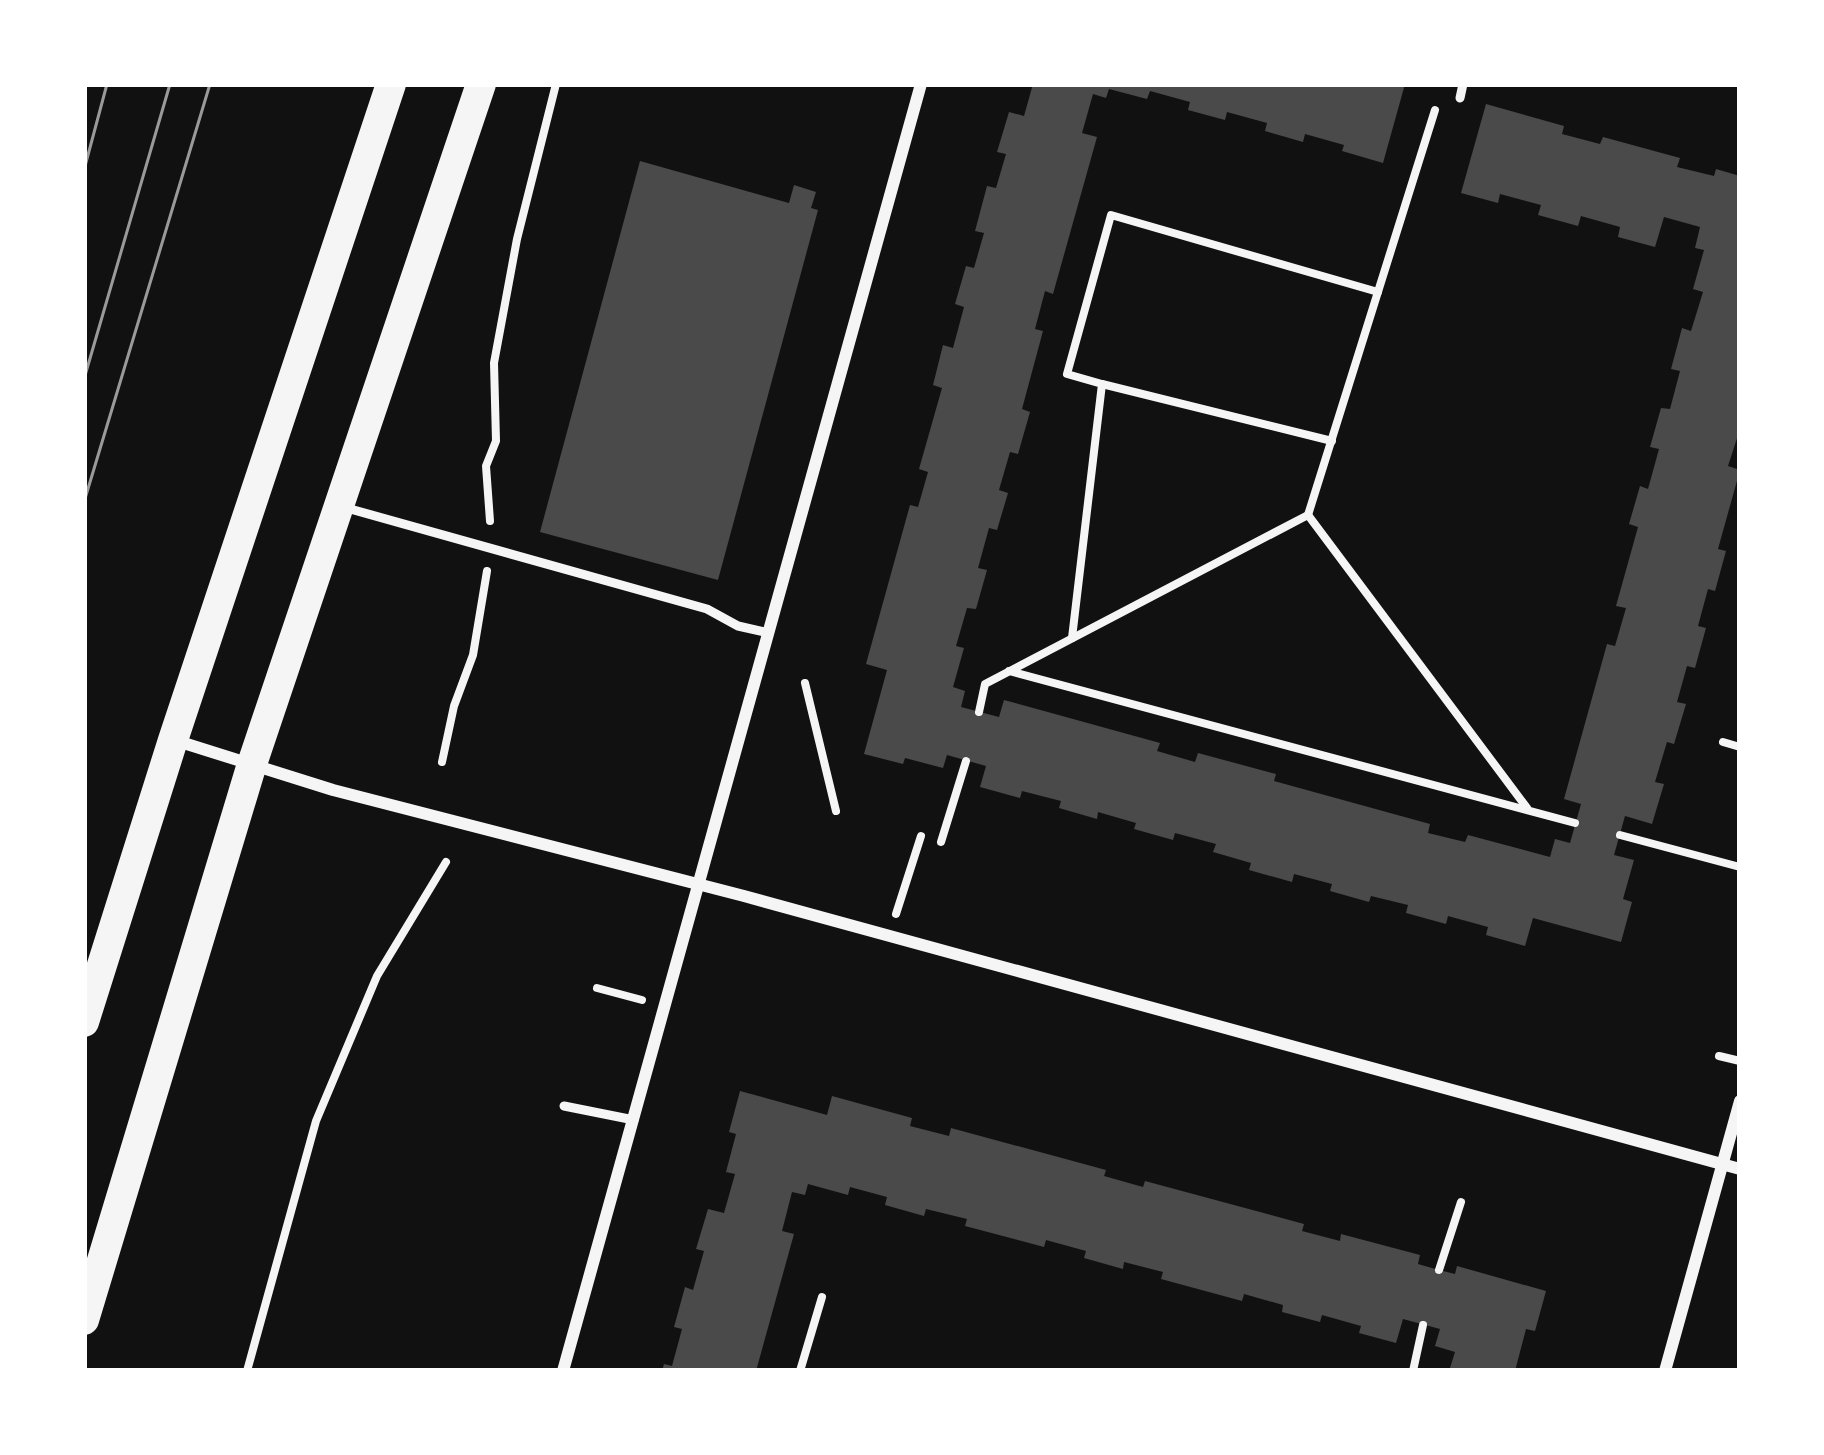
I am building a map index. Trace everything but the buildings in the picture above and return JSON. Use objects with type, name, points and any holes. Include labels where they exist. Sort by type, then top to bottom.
[{"type":"main road","points":[[84,1022],[172,740],[391,84]]},
{"type":"main road","points":[[84,1320],[252,764],[481,84]]},
{"type":"street","points":[[563,1371],[921,84]]},
{"type":"street","points":[[172,740],[333,790],[700,885],[1740,1169]]},
{"type":"street","points":[[1665,1371],[1740,1101]]},
{"type":"lane","points":[[1460,98],[1463,84]]},
{"type":"lane","points":[[338,506],[707,609],[738,626],[770,633]]},
{"type":"lane","points":[[564,1106],[634,1120]]},
{"type":"path","points":[[442,762],[454,706],[473,655],[492,550],[486,466],[496,442],[494,363],[517,239],[556,84]]},
{"type":"path","points":[[979,712],[985,684],[1308,515],[1441,92]]},
{"type":"path","points":[[1332,441],[1067,374],[1111,215],[1378,292]]},
{"type":"path","points":[[1072,638],[1102,384]]},
{"type":"path","points":[[1308,515],[1527,808]]},
{"type":"path","points":[[1009,671],[1575,823]]},
{"type":"path","points":[[805,683],[836,811]]},
{"type":"path","points":[[1723,742],[1740,747]]},
{"type":"path","points":[[941,842],[966,761]]},
{"type":"path","points":[[1619,835],[1740,867]]},
{"type":"path","points":[[889,936],[921,836]]},
{"type":"path","points":[[247,1371],[316,1121],[377,976],[446,862]]},
{"type":"path","points":[[597,988],[666,1007]]},
{"type":"path","points":[[1719,1055],[1740,1061]]},
{"type":"path","points":[[1439,1270],[1461,1202]]},
{"type":"path","points":[[800,1371],[822,1297]]},
{"type":"path","points":[[1413,1371],[1423,1325]]},
{"type":"tram line","points":[[84,170],[107,84]]},
{"type":"tram line","points":[[84,379],[170,84]]},
{"type":"tram line","points":[[84,502],[210,84]]}]
